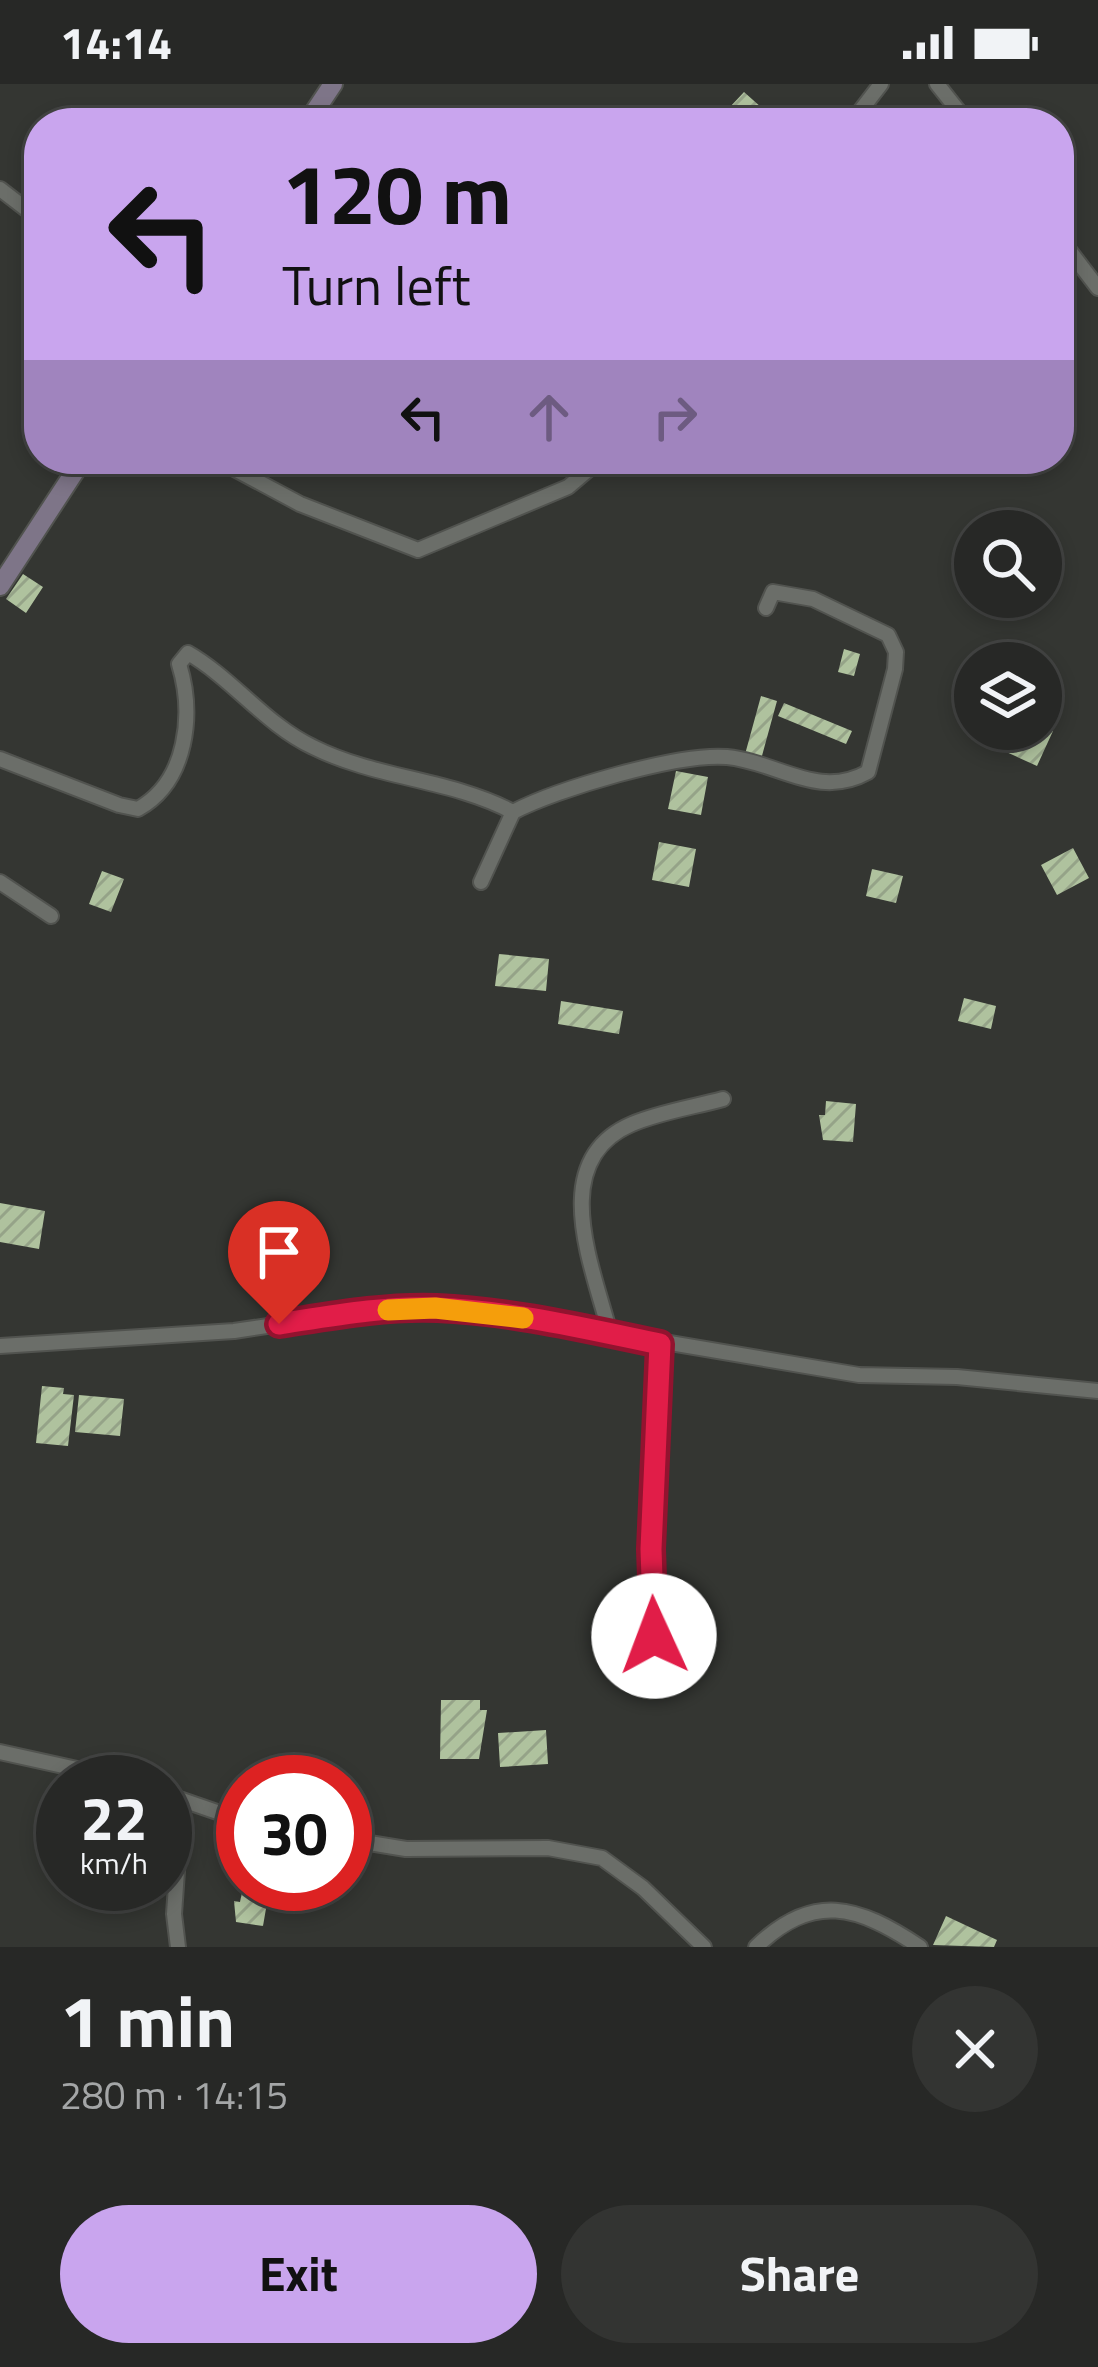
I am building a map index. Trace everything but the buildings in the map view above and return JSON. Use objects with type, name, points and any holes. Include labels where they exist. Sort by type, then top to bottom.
[{"type":"main road","points":[[0,586],[73,474]]},
{"type":"street","points":[[863,108],[881,84]]},
{"type":"street","points":[[937,84],[956,108]]},
{"type":"street","points":[[0,189],[24,207]]},
{"type":"street","points":[[1074,256],[1098,287]]},
{"type":"street","points":[[244,474],[300,504],[418,550],[568,487],[583,474]]},
{"type":"street","points":[[481,882],[513,812],[571,787],[726,757],[830,784],[848,783],[868,772],[895,670],[896,652],[887,635],[791,592],[773,592],[766,608]]},
{"type":"street","points":[[0,759],[118,805],[137,809],[152,802],[188,736],[179,664],[188,653],[229,678],[312,747],[365,770],[489,799],[513,812]]},
{"type":"street","points":[[0,881],[51,916]]},
{"type":"street","points":[[610,1334],[578,1205],[582,1180],[596,1156],[629,1124],[723,1099]]},
{"type":"street","points":[[0,1346],[234,1331],[368,1311],[435,1308],[859,1375],[956,1377],[1098,1391]]},
{"type":"street","points":[[654,1636],[651,1549],[660,1344]]},
{"type":"street","points":[[0,1752],[36,1760]]},
{"type":"street","points":[[372,1843],[406,1849],[548,1848],[602,1858],[643,1888],[704,1947]]},
{"type":"street","points":[[756,1947],[793,1917],[817,1907],[846,1912],[920,1947]]},
{"type":"street","points":[[174,1911],[178,1947]]},
{"type":"slow traffic","points":[[388,1310],[435,1308],[523,1318]]},
{"type":"route","points":[[279,1324],[368,1311],[435,1308],[498,1314],[660,1344],[651,1549],[654,1636]]}]
